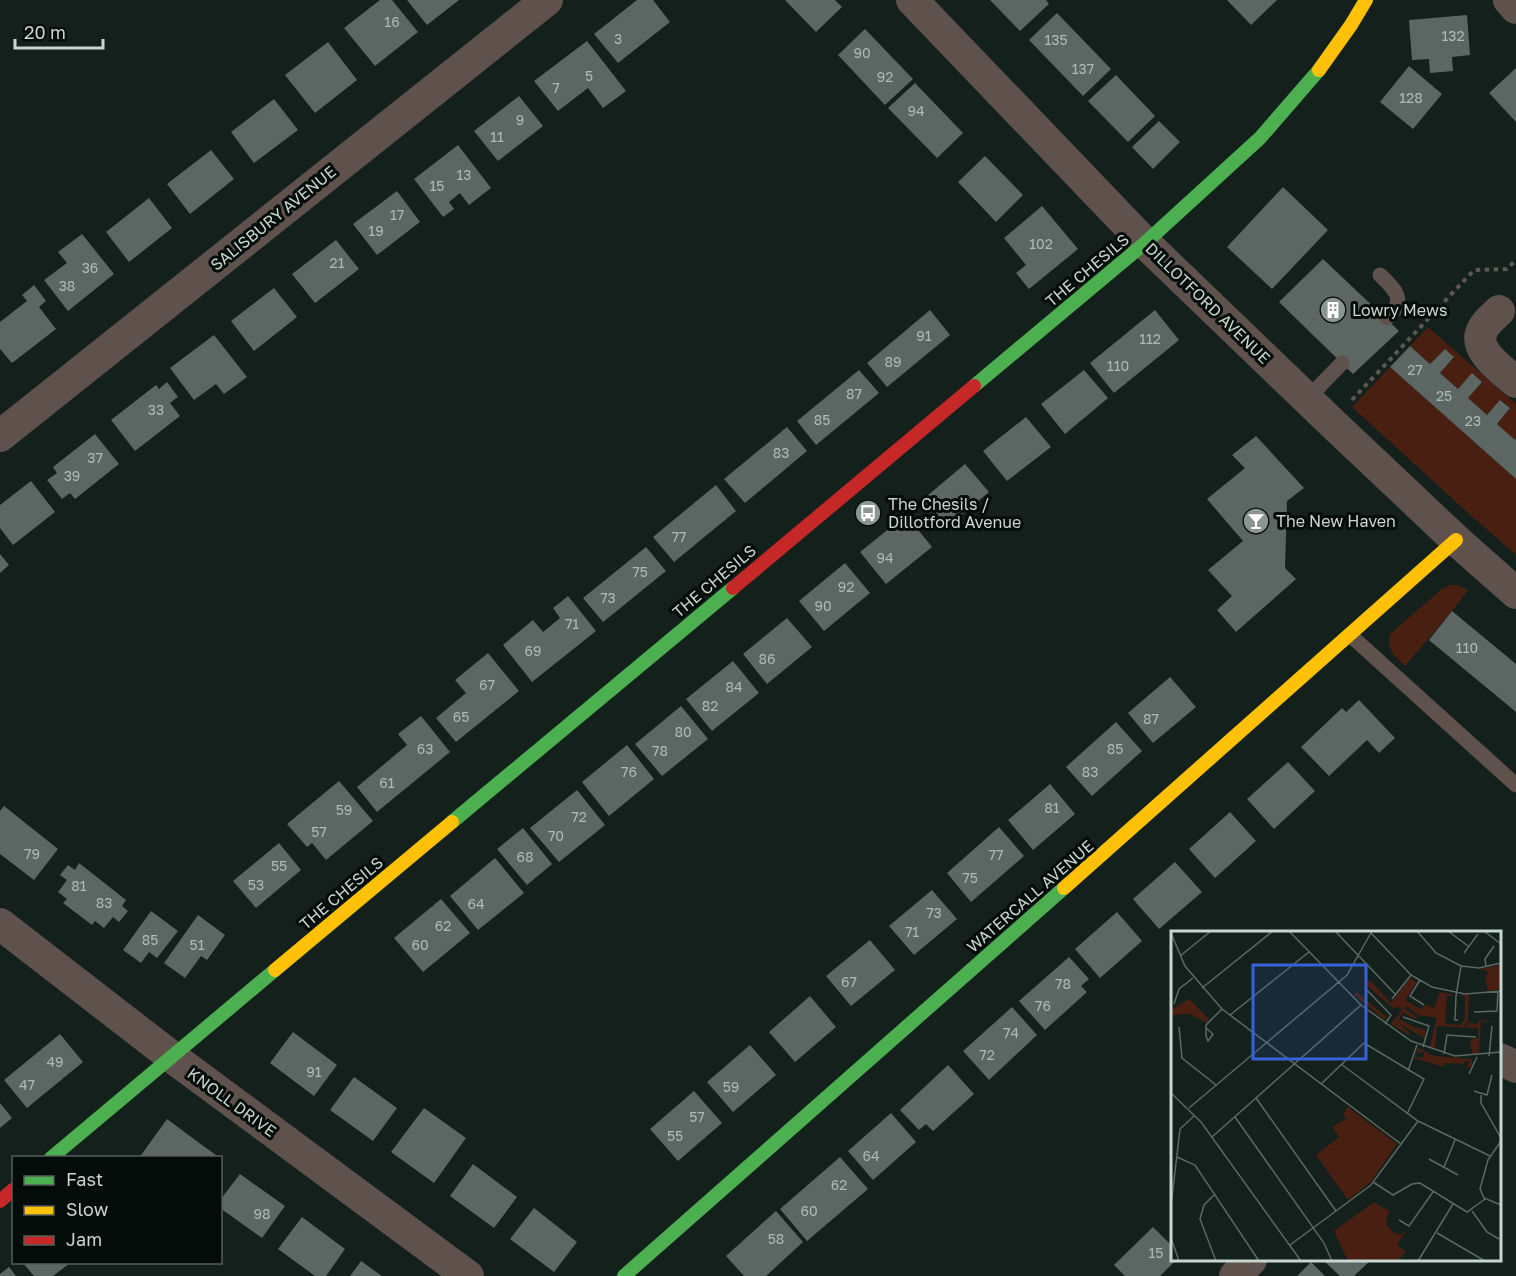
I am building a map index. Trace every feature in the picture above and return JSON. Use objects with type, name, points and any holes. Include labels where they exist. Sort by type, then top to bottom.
[{"type":"street","name":"SALISBURY AVENUE","points":[[0,436],[547,0]]},
{"type":"street","name":"DILLOTFORD AVENUE","points":[[912,0],[1144,243],[1330,422],[1516,593]]},
{"type":"street","name":"THE CHESILS","points":[[53,1156],[1144,243],[1260,138],[1316,75],[1366,0]]},
{"type":"street","points":[[1509,0],[1516,8]]},
{"type":"street","points":[[1499,311],[1482,330],[1481,343],[1485,354],[1516,382]]},
{"type":"street","name":"WATERCALL AVENUE","points":[[624,1276],[1456,540]]},
{"type":"street","name":"KNOLL DRIVE","points":[[0,924],[171,1057],[468,1276]]},
{"type":"street","points":[[1501,1060],[1516,1067]]},
{"type":"street","points":[[0,1200],[12,1191]]},
{"type":"street","points":[[1235,1276],[1250,1261]]},
{"type":"lane","points":[[1380,275],[1391,285],[1398,303],[1396,310],[1387,318]]},
{"type":"lane","points":[[1307,399],[1342,363]]},
{"type":"lane","points":[[1350,635],[1516,785]]},
{"type":"path","points":[[1330,422],[1474,270],[1506,269],[1516,260]]},
{"type":"shaded area","points":[[1428,327],[1516,404],[1515,440],[1497,424],[1510,408],[1501,400],[1487,415],[1468,398],[1482,382],[1472,374],[1458,389],[1440,373],[1454,358],[1445,349],[1430,364],[1410,346]]},
{"type":"shaded area","points":[[1390,367],[1516,479],[1516,555],[1352,407]]},
{"type":"shaded area","points":[[1451,585],[1468,590],[1405,666],[1391,649],[1390,634],[1443,588]]},
{"type":"building","points":[[380,0],[392,0],[418,32],[375,66],[344,28]]},
{"type":"building","points":[[407,0],[459,0],[427,25]]},
{"type":"building","points":[[637,0],[653,0],[670,22],[618,63],[594,34]]},
{"type":"building","points":[[785,0],[835,0],[842,7],[816,32]]},
{"type":"building","points":[[990,0],[1046,0],[1049,4],[1020,31]]},
{"type":"building","points":[[1227,0],[1277,0],[1251,25]]},
{"type":"building","points":[[1057,13],[1111,69],[1083,96],[1029,40]]},
{"type":"building","points":[[1467,15],[1470,55],[1452,57],[1453,71],[1430,73],[1429,59],[1412,60],[1409,20]]},
{"type":"building","points":[[865,29],[913,79],[885,105],[838,55]]},
{"type":"building","points":[[587,41],[626,91],[603,108],[588,88],[558,111],[534,81]]},
{"type":"building","points":[[328,42],[357,80],[315,113],[285,75]]},
{"type":"building","points":[[1409,66],[1442,94],[1413,129],[1380,102]]},
{"type":"building","points":[[1516,68],[1516,122],[1489,93]]},
{"type":"building","points":[[1116,75],[1155,116],[1128,142],[1088,101]]},
{"type":"building","points":[[915,83],[963,133],[937,158],[888,108]]},
{"type":"building","points":[[519,96],[543,126],[498,161],[474,131]]},
{"type":"building","points":[[274,99],[298,130],[254,163],[231,132]]},
{"type":"building","points":[[1159,121],[1180,142],[1153,169],[1132,147]]},
{"type":"building","points":[[458,145],[491,188],[469,205],[460,193],[449,202],[454,209],[443,217],[414,179]]},
{"type":"building","points":[[211,150],[234,179],[190,214],[167,184]]},
{"type":"building","points":[[985,156],[1023,195],[996,222],[958,182]]},
{"type":"building","points":[[1283,187],[1328,230],[1272,289],[1227,247]]},
{"type":"building","points":[[397,191],[420,222],[377,255],[353,224]]},
{"type":"building","points":[[149,198],[172,228],[129,262],[106,232]]},
{"type":"building","points":[[1042,206],[1078,249],[1029,289],[1016,273],[1026,265],[1004,238]]},
{"type":"building","points":[[82,234],[114,274],[68,311],[44,280],[67,263],[58,252]]},
{"type":"building","points":[[336,240],[359,269],[315,303],[292,274]]},
{"type":"building","name":"Lowry Mews","points":[[1323,259],[1399,331],[1353,374],[1279,302]]},
{"type":"building","points":[[34,285],[46,301],[39,307],[56,329],[12,363],[0,349],[0,322],[27,301],[22,295]]},
{"type":"building","points":[[274,288],[297,317],[254,351],[231,321]]},
{"type":"building","points":[[930,310],[950,335],[887,387],[867,363]]},
{"type":"building","points":[[1155,310],[1179,340],[1114,393],[1090,363]]},
{"type":"building","points":[[214,335],[247,377],[224,394],[216,384],[194,400],[170,368]]},
{"type":"building","points":[[1410,346],[1430,364],[1445,349],[1454,357],[1440,373],[1458,389],[1472,373],[1482,382],[1468,398],[1487,415],[1500,400],[1510,408],[1497,424],[1515,440],[1516,438],[1516,479],[1390,367]]},
{"type":"building","points":[[859,370],[879,393],[816,445],[797,421]]},
{"type":"building","points":[[1084,370],[1108,398],[1065,434],[1041,404]]},
{"type":"building","points":[[167,382],[178,397],[170,403],[180,416],[135,451],[111,420],[156,385],[159,389]]},
{"type":"building","points":[[1026,417],[1051,447],[1007,481],[983,451]]},
{"type":"building","points":[[787,427],[807,451],[745,503],[724,479]]},
{"type":"building","points":[[95,434],[119,464],[75,499],[70,493],[62,499],[47,480],[57,473],[53,467]]},
{"type":"building","name":"The New Haven","points":[[1256,436],[1304,488],[1287,501],[1285,568],[1296,579],[1236,632],[1217,610],[1232,596],[1208,570],[1243,541],[1207,499],[1245,468],[1232,455]]},
{"type":"building","points":[[965,464],[989,492],[945,529],[921,501]]},
{"type":"building","points":[[31,481],[55,512],[13,545],[0,528],[0,505]]},
{"type":"building","points":[[716,485],[736,511],[674,562],[653,537]]},
{"type":"building","points":[[906,515],[932,547],[886,584],[860,552]]},
{"type":"building","points":[[646,547],[666,571],[603,622],[583,598]]},
{"type":"building","points":[[0,554],[9,565],[0,573]]},
{"type":"building","points":[[845,563],[870,593],[824,631],[799,601]]},
{"type":"building","points":[[568,596],[596,631],[532,682],[503,645],[533,620],[543,632],[560,618],[553,608]]},
{"type":"building","points":[[1452,611],[1516,664],[1516,712],[1429,640]]},
{"type":"building","points":[[787,618],[812,647],[767,684],[743,654]]},
{"type":"building","points":[[488,653],[519,691],[456,742],[436,718],[466,693],[455,680]]},
{"type":"building","points":[[733,661],[759,693],[712,731],[686,699]]},
{"type":"building","points":[[1170,677],[1196,707],[1153,743],[1128,713]]},
{"type":"building","points":[[1359,700],[1395,738],[1379,753],[1367,740],[1329,776],[1301,747],[1342,708],[1346,712]]},
{"type":"building","points":[[681,706],[708,739],[662,776],[635,744]]},
{"type":"building","points":[[421,716],[450,752],[377,812],[357,787],[407,745],[398,734]]},
{"type":"building","points":[[1116,722],[1142,751],[1092,796],[1066,767]]},
{"type":"building","points":[[627,745],[654,779],[609,816],[582,782]]},
{"type":"building","points":[[1288,762],[1315,791],[1274,829],[1247,799]]},
{"type":"building","points":[[339,781],[373,821],[326,860],[312,843],[307,847],[287,824]]},
{"type":"building","points":[[1050,784],[1075,814],[1033,850],[1008,820]]},
{"type":"building","points":[[577,790],[605,825],[559,862],[530,828]]},
{"type":"building","points":[[4,806],[58,849],[34,880],[0,854],[0,811]]},
{"type":"building","points":[[1230,812],[1256,841],[1215,878],[1189,849]]},
{"type":"building","points":[[999,827],[1024,856],[971,902],[947,873]]},
{"type":"building","points":[[523,828],[552,864],[527,885],[497,849]]},
{"type":"building","points":[[279,843],[301,870],[256,908],[233,881]]},
{"type":"building","points":[[495,858],[524,893],[478,930],[450,896]]},
{"type":"building","points":[[1175,862],[1202,892],[1159,929],[1133,899]]},
{"type":"building","points":[[79,863],[126,900],[122,906],[128,911],[119,922],[113,917],[104,928],[95,921],[92,925],[63,903],[67,899],[58,892],[67,880],[60,875],[68,865],[75,870]]},
{"type":"building","points":[[932,890],[957,919],[914,955],[889,926]]},
{"type":"building","points":[[441,899],[470,933],[423,972],[394,938]]},
{"type":"building","points":[[151,911],[178,931],[157,958],[149,952],[141,963],[123,950]]},
{"type":"building","points":[[1117,912],[1142,941],[1100,978],[1075,949]]},
{"type":"building","points":[[198,915],[225,935],[207,960],[201,956],[185,978],[164,963]]},
{"type":"building","points":[[870,940],[895,970],[851,1006],[826,976]]},
{"type":"building","points":[[1069,957],[1089,979],[1081,986],[1087,992],[1045,1030],[1019,1001]]},
{"type":"building","points":[[810,996],[836,1027],[795,1062],[769,1032]]},
{"type":"building","points":[[1012,1007],[1037,1035],[989,1080],[963,1051]]},
{"type":"building","points":[[293,1032],[337,1065],[314,1096],[270,1063]]},
{"type":"building","points":[[60,1034],[83,1062],[27,1108],[4,1080]]},
{"type":"building","points":[[750,1045],[776,1075],[733,1112],[707,1082]]},
{"type":"building","points":[[948,1065],[974,1094],[933,1131],[926,1124],[919,1130],[900,1110]]},
{"type":"building","points":[[354,1077],[397,1108],[373,1141],[330,1110]]},
{"type":"building","points":[[694,1091],[722,1123],[678,1161],[650,1129]]},
{"type":"building","points":[[0,1103],[12,1118],[0,1128]]},
{"type":"building","points":[[424,1108],[466,1138],[434,1183],[391,1152]]},
{"type":"building","points":[[891,1113],[916,1142],[873,1180],[848,1151]]},
{"type":"building","points":[[167,1119],[217,1156],[140,1156]]},
{"type":"building","points":[[840,1157],[868,1189],[807,1241],[780,1209]]},
{"type":"building","points":[[473,1164],[517,1197],[494,1228],[450,1196]]},
{"type":"building","points":[[240,1174],[285,1206],[262,1238],[222,1209],[222,1197]]},
{"type":"building","points":[[534,1208],[577,1242],[554,1272],[510,1239]]},
{"type":"building","points":[[776,1211],[803,1242],[766,1276],[744,1276],[726,1256]]},
{"type":"building","points":[[302,1217],[345,1249],[326,1276],[315,1276],[278,1249]]},
{"type":"building","points":[[1153,1227],[1171,1245],[1171,1261],[1175,1261],[1160,1276],[1125,1276],[1114,1265]]},
{"type":"building","points":[[361,1261],[382,1276],[350,1276]]},
{"type":"building","points":[[1324,1261],[1370,1261],[1354,1276],[1340,1276]]},
{"type":"building","points":[[1311,1262],[1325,1276],[1297,1276]]},
{"type":"building","points":[[24,1264],[69,1264],[53,1276],[34,1276]]},
{"type":"building","points":[[9,1267],[16,1276],[0,1276],[0,1274]]},
{"type":"traffic: fast","points":[[974,386],[1145,243],[1260,138],[1319,70]]},
{"type":"traffic: fast","points":[[452,822],[733,588]]},
{"type":"traffic: fast","points":[[624,1276],[1064,888]]},
{"type":"traffic: fast","points":[[53,1156],[275,970]]},
{"type":"traffic: slow","points":[[1319,70],[1366,0]]},
{"type":"traffic: slow","points":[[1064,888],[1456,540]]},
{"type":"traffic: slow","points":[[275,970],[452,822]]},
{"type":"traffic: jam","points":[[733,588],[974,386]]},
{"type":"traffic: jam","points":[[0,1201],[12,1191]]},
{"type":"place","name":"Lowry Mews","points":[[1333,310]]},
{"type":"place","name":"The Chesils / Dillotford Avenue","points":[[868,513]]},
{"type":"place","name":"The New Haven","points":[[1256,521]]}]
